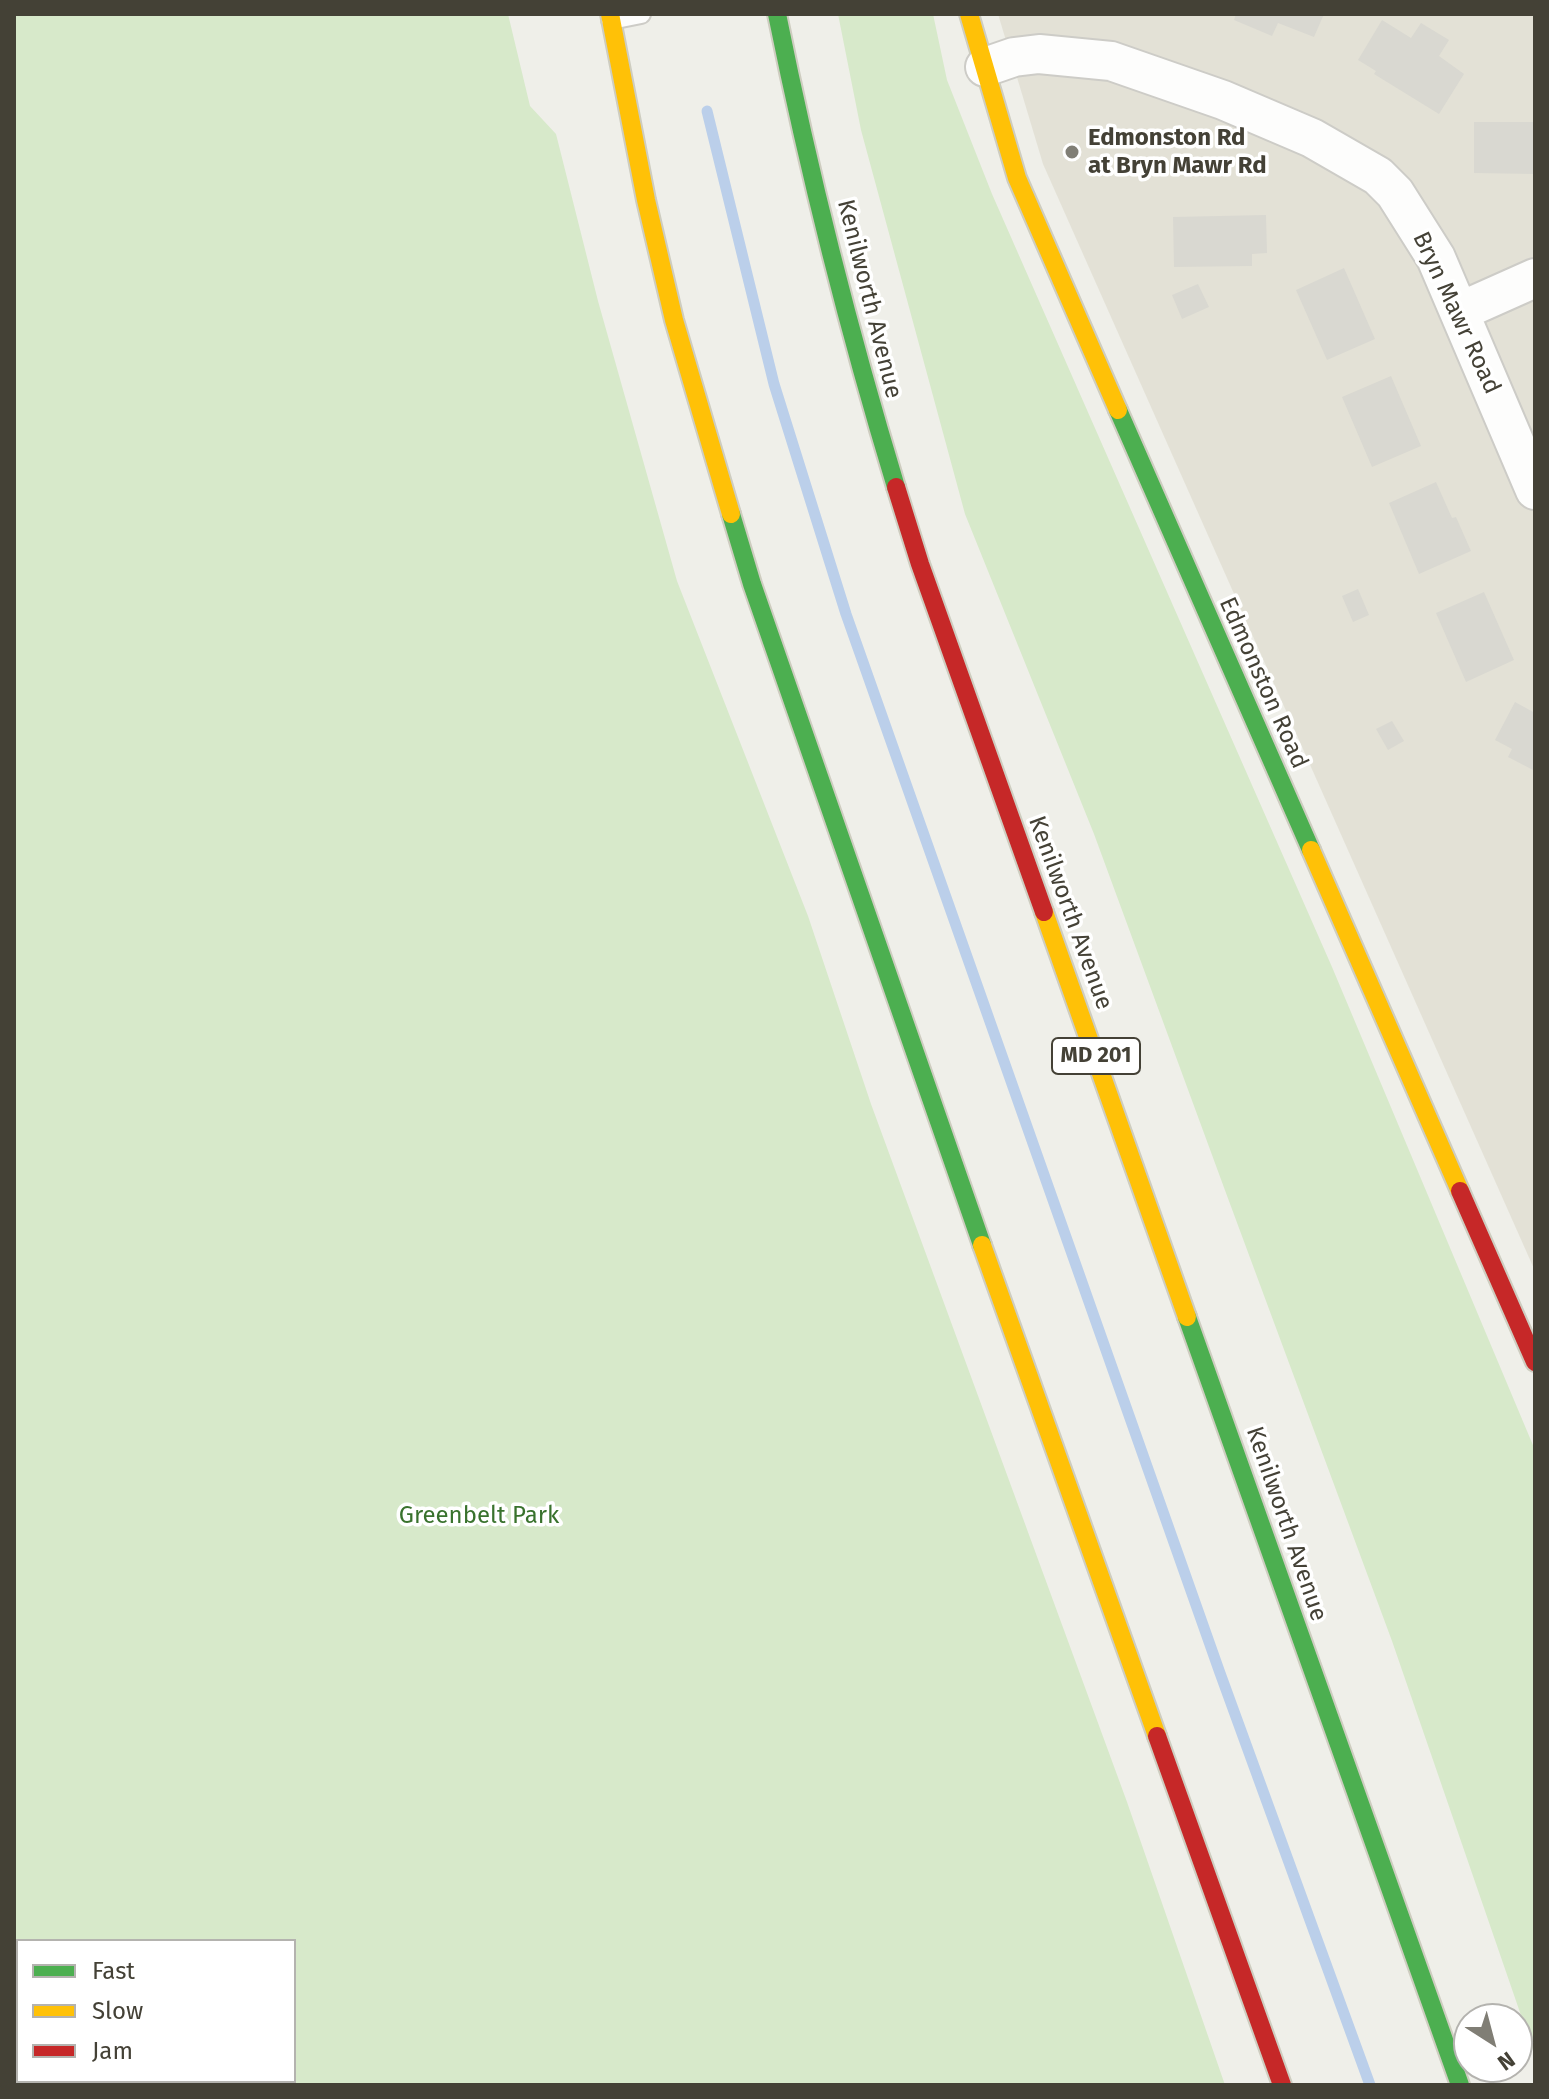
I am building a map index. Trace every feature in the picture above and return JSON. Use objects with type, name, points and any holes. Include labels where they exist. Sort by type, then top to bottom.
[{"type":"main road","name":"Kenilworth Avenue","points":[[777,14],[797,112],[870,401],[925,579],[1460,2085]]},
{"type":"main road","name":"Edmonston Road","points":[[969,14],[1017,178],[1535,1362]]},
{"type":"main road","points":[[611,17],[646,200],[674,320],[752,584],[1032,1389],[1282,2085]]},
{"type":"street","name":"Bryn Mawr Road","points":[[985,67],[1014,57],[1039,54],[1111,61],[1223,100],[1312,138],[1369,169],[1395,193],[1436,258],[1535,490]]},
{"type":"street","points":[[1461,311],[1535,278]]},
{"type":"lane","points":[[611,17],[641,14]]},
{"type":"shaded area","points":[[998,14],[1535,14],[1535,1271],[1043,164]]},
{"type":"green space","name":"Greenbelt Park","points":[[14,14],[508,14],[530,106],[556,134],[598,301],[677,581],[808,916],[871,1104],[1127,1802],[1225,2085],[14,2085]]},
{"type":"green space","points":[[838,14],[933,14],[947,80],[992,194],[1332,967],[1535,1450],[1535,2056],[1533,2003],[1517,2003],[1392,1641],[1094,834],[965,514],[861,130]]},
{"type":"building","points":[[1236,14],[1324,14],[1314,37],[1278,23],[1272,36],[1234,20]]},
{"type":"building","points":[[1382,20],[1411,38],[1421,23],[1449,40],[1439,56],[1464,74],[1439,114],[1374,74],[1376,71],[1358,60]]},
{"type":"building","points":[[1474,122],[1535,122],[1535,174],[1474,173]]},
{"type":"building","points":[[1266,215],[1267,253],[1252,254],[1252,266],[1174,267],[1173,217]]},
{"type":"building","points":[[1344,268],[1375,339],[1327,360],[1296,290]]},
{"type":"building","points":[[1198,284],[1209,307],[1182,319],[1172,295]]},
{"type":"building","points":[[1391,376],[1421,446],[1372,467],[1342,397]]},
{"type":"building","points":[[1436,482],[1471,551],[1419,574],[1389,503]]},
{"type":"building","points":[[1358,589],[1369,615],[1353,622],[1342,596]]},
{"type":"building","points":[[1484,592],[1514,660],[1466,682],[1436,613]]},
{"type":"building","points":[[1515,702],[1535,713],[1535,771],[1508,757],[1512,749],[1495,740]]},
{"type":"building","points":[[1392,721],[1404,741],[1388,750],[1376,729]]},
{"type":"waterway","points":[[707,111],[774,384],[846,614],[1220,1673],[1370,2085]]},
{"type":"traffic: fast","points":[[777,14],[831,252],[896,487]]},
{"type":"traffic: fast","points":[[1118,410],[1311,850]]},
{"type":"traffic: fast","points":[[731,514],[752,584],[982,1245]]},
{"type":"traffic: fast","points":[[1187,1317],[1460,2085]]},
{"type":"traffic: slow","points":[[610,14],[646,200],[674,320],[731,514]]},
{"type":"traffic: slow","points":[[969,14],[1017,178],[1118,410]]},
{"type":"traffic: slow","points":[[1311,850],[1460,1191]]},
{"type":"traffic: slow","points":[[1044,912],[1187,1317]]},
{"type":"traffic: slow","points":[[982,1245],[1157,1736]]},
{"type":"traffic: jam","points":[[896,487],[920,564],[1044,912]]},
{"type":"traffic: jam","points":[[1460,1191],[1535,1362]]},
{"type":"traffic: jam","points":[[1157,1736],[1282,2085]]},
{"type":"place","name":"Edmonston Rd at Bryn Mawr Rd","points":[[1072,152]]}]
